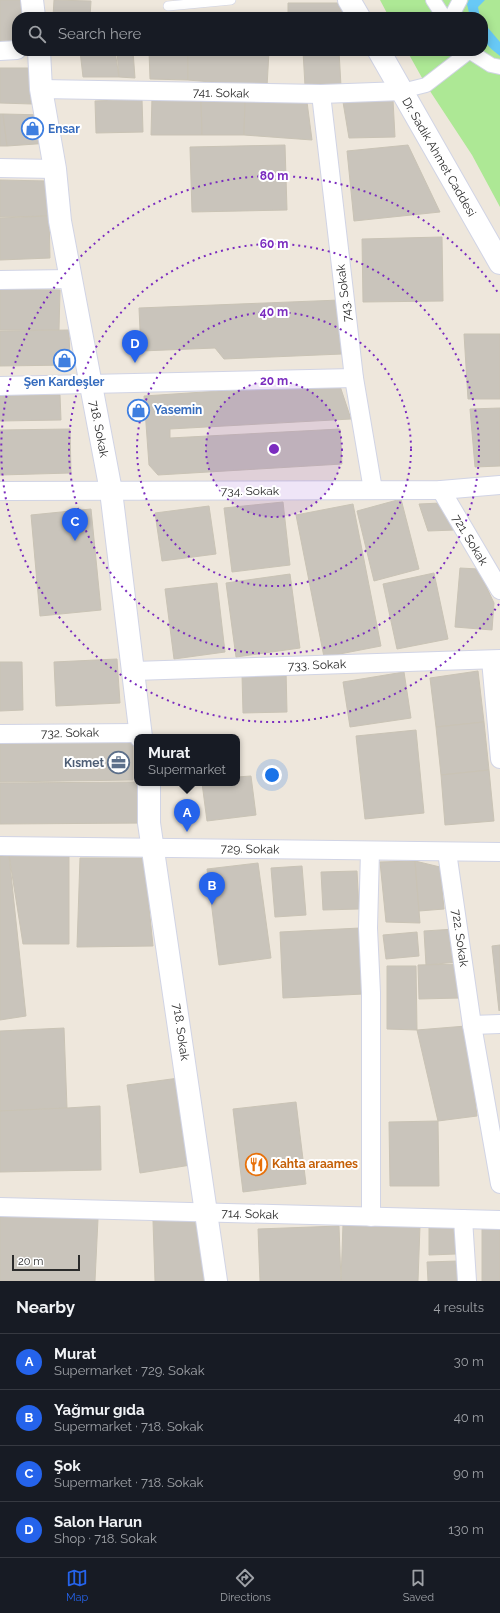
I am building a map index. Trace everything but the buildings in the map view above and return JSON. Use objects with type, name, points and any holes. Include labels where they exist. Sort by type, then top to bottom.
[{"type":"street","points":[[32,0],[33,12]]},
{"type":"street","points":[[349,0],[356,12]]},
{"type":"street","points":[[433,0],[441,12]]},
{"type":"street","points":[[453,12],[460,0]]},
{"type":"street","points":[[0,51],[12,50]]},
{"type":"street","name":"718. Sokak","points":[[39,56],[41,89],[54,169],[60,222],[111,491],[134,671],[140,734]]},
{"type":"street","name":"Dr. Sadık Ahmet Caddesi","points":[[381,56],[500,263]]},
{"type":"street","points":[[402,91],[426,85],[463,56]]},
{"type":"street","points":[[477,56],[491,65],[500,67]]},
{"type":"street","name":"741. Sokak","points":[[41,89],[320,94],[402,91]]},
{"type":"street","name":"743. Sokak","points":[[320,94],[354,378],[373,490]]},
{"type":"street","points":[[0,168],[54,169]]},
{"type":"street","points":[[0,280],[71,279]]},
{"type":"street","points":[[0,386],[354,378]]},
{"type":"street","name":"734. Sokak","points":[[0,491],[441,490],[500,485]]},
{"type":"street","name":"721. Sokak","points":[[441,490],[500,590]]},
{"type":"street","points":[[495,660],[500,759]]},
{"type":"street","name":"733. Sokak","points":[[134,671],[495,660]]},
{"type":"street","name":"732. Sokak","points":[[0,734],[134,735]]},
{"type":"street","name":"718. Sokak","points":[[149,786],[149,824],[154,848],[216,1281]]},
{"type":"street","name":"729. Sokak","points":[[0,846],[500,852]]},
{"type":"street","points":[[370,851],[368,928],[371,993],[371,1217]]},
{"type":"street","name":"722. Sokak","points":[[447,852],[472,1025],[500,1184]]},
{"type":"street","points":[[472,1025],[500,1024]]},
{"type":"street","name":"714. Sokak","points":[[0,1207],[500,1220]]},
{"type":"street","points":[[463,1219],[467,1281]]},
{"type":"lane","points":[[168,6],[231,0]]},
{"type":"green space","points":[[380,0],[500,0],[500,207],[472,155],[426,85],[410,56],[488,56],[488,12],[386,12]]},
{"type":"water","points":[[469,0],[485,0],[478,7],[479,12],[469,12],[467,4]]},
{"type":"water","points":[[488,28],[500,42],[500,56],[488,45]]},
{"type":"place","name":"Ensar","points":[[32,129]]},
{"type":"place","name":"Şen Kardeşler","points":[[64,361]]},
{"type":"place","name":"Salon Harun","points":[[135,363]]},
{"type":"place","name":"Yasemin","points":[[138,410]]},
{"type":"place","name":"Şok","points":[[75,541]]},
{"type":"place","name":"Kısmet","points":[[119,763]]},
{"type":"place","name":"Murat","points":[[187,832]]},
{"type":"place","name":"Yağmur gıda","points":[[212,905]]},
{"type":"place","name":"Kahta araames","points":[[256,1164]]}]
